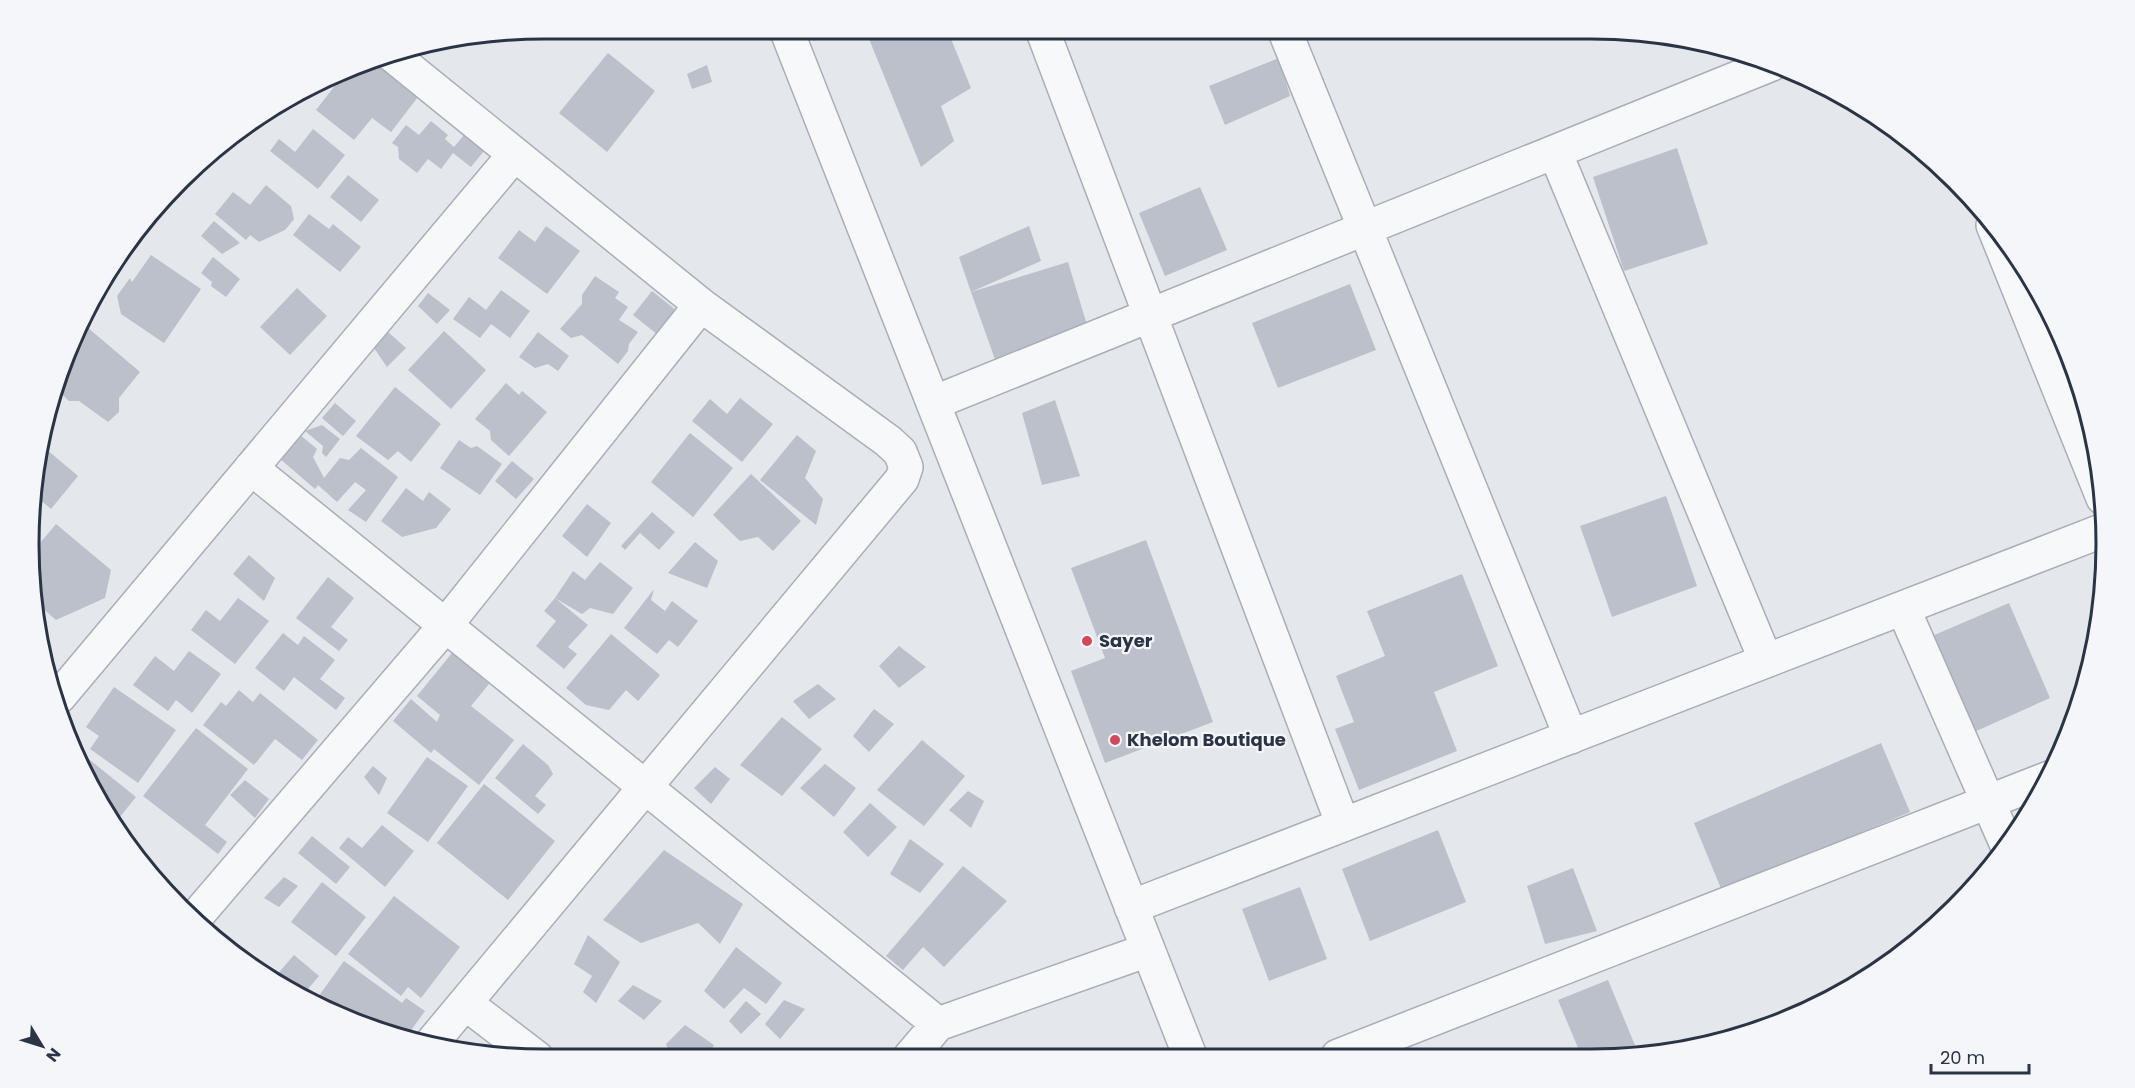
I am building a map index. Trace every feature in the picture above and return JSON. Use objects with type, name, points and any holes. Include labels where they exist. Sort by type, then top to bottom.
[{"type":"street","points":[[790,39],[1187,1049]]},
{"type":"street","points":[[1046,39],[1343,825]]},
{"type":"street","points":[[1288,39],[1571,737]]},
{"type":"street","points":[[399,61],[701,305],[888,441],[900,452],[906,468],[902,479],[437,1037]]},
{"type":"street","points":[[933,404],[1761,69]]},
{"type":"street","points":[[1555,152],[1766,661]]},
{"type":"street","points":[[62,693],[514,155]]},
{"type":"street","points":[[2007,257],[2089,464]]},
{"type":"street","points":[[199,913],[445,626],[701,305]]},
{"type":"street","points":[[251,468],[938,1024]]},
{"type":"street","points":[[1131,907],[2096,533]]},
{"type":"street","points":[[1903,608],[2003,836]]},
{"type":"street","points":[[1356,1049],[2035,784]]},
{"type":"street","points":[[917,1049],[938,1024],[1148,950]]},
{"type":"street","points":[[465,1003],[524,1048]]},
{"type":"building","points":[[869,39],[951,39],[971,88],[941,106],[954,141],[921,167]]},
{"type":"building","points":[[608,53],[655,91],[607,152],[559,113]]},
{"type":"building","points":[[1279,58],[1290,96],[1225,125],[1209,86]]},
{"type":"building","points":[[707,65],[712,82],[692,89],[687,74]]},
{"type":"building","points":[[381,66],[418,97],[391,132],[372,118],[354,140],[316,110],[336,84]]},
{"type":"building","points":[[431,121],[448,135],[445,139],[454,147],[464,135],[484,151],[471,167],[453,153],[441,169],[428,159],[417,173],[399,159],[398,147],[392,143],[406,125],[419,135]]},
{"type":"building","points":[[313,129],[345,155],[318,189],[270,151],[279,139],[295,152]]},
{"type":"building","points":[[1677,148],[1708,244],[1624,271],[1593,177]]},
{"type":"building","points":[[348,175],[379,200],[361,222],[330,197]]},
{"type":"building","points":[[266,185],[291,206],[294,219],[285,230],[259,242],[250,235],[246,240],[215,214],[233,192],[250,205]]},
{"type":"building","points":[[1200,187],[1227,250],[1165,276],[1139,213]]},
{"type":"building","points":[[309,214],[329,229],[333,224],[361,247],[340,272],[293,235]]},
{"type":"building","points":[[214,221],[240,243],[222,254],[201,236]]},
{"type":"building","points":[[546,226],[580,251],[547,294],[498,258],[519,230],[535,242]]},
{"type":"building","points":[[1029,226],[1041,261],[971,292],[959,257]]},
{"type":"building","points":[[151,255],[201,289],[164,343],[121,314],[117,296],[130,278],[132,282]]},
{"type":"building","points":[[213,257],[240,279],[226,297],[211,286],[212,282],[201,273]]},
{"type":"building","points":[[1068,262],[1087,325],[997,365],[971,292]]},
{"type":"building","points":[[595,276],[619,292],[615,298],[628,307],[619,320],[638,332],[618,364],[582,335],[571,338],[560,329],[582,304],[582,295]]},
{"type":"building","points":[[1350,284],[1376,350],[1278,388],[1252,323]]},
{"type":"building","points":[[297,288],[327,316],[290,355],[260,327]]},
{"type":"building","points":[[501,290],[530,311],[510,338],[491,324],[480,338],[453,319],[469,297],[486,310]]},
{"type":"building","points":[[652,291],[677,311],[658,335],[633,315]]},
{"type":"building","points":[[428,293],[450,310],[437,324],[418,306]]},
{"type":"building","points":[[88,328],[140,372],[119,398],[119,412],[108,422],[79,401],[69,401],[62,394]]},
{"type":"building","points":[[387,331],[406,348],[387,367],[374,348]]},
{"type":"building","points":[[444,331],[486,370],[451,409],[408,370]]},
{"type":"building","points":[[538,332],[569,356],[558,371],[548,364],[535,368],[519,357]]},
{"type":"building","points":[[506,383],[519,395],[522,391],[547,412],[509,456],[491,440],[490,431],[475,419]]},
{"type":"building","points":[[395,387],[441,424],[411,462],[398,451],[388,460],[356,436]]},
{"type":"building","points":[[740,398],[773,424],[742,462],[692,421],[710,399],[727,414]]},
{"type":"building","points":[[1055,400],[1080,476],[1042,485],[1022,413]]},
{"type":"building","points":[[335,403],[356,421],[343,436],[322,418]]},
{"type":"building","points":[[322,425],[340,439],[326,457],[322,453],[323,446],[305,431]]},
{"type":"building","points":[[690,433],[733,468],[693,517],[651,482]]},
{"type":"building","points":[[299,434],[317,449],[313,457],[324,478],[340,458],[349,460],[361,448],[398,477],[366,522],[348,510],[366,490],[355,482],[337,502],[318,485],[315,489],[279,458]]},
{"type":"building","points":[[797,435],[816,451],[805,478],[823,499],[816,525],[760,480]]},
{"type":"building","points":[[459,440],[471,448],[477,446],[502,464],[480,495],[440,468]]},
{"type":"building","points":[[48,451],[78,476],[51,509],[41,500]]},
{"type":"building","points":[[512,461],[534,479],[516,499],[495,481]]},
{"type":"building","points":[[751,474],[801,521],[773,551],[758,537],[740,541],[713,515]]},
{"type":"building","points":[[406,488],[423,501],[429,492],[451,509],[436,528],[402,537],[381,521]]},
{"type":"building","points":[[1666,496],[1697,586],[1612,617],[1580,526]]},
{"type":"building","points":[[587,504],[611,523],[587,557],[562,536]]},
{"type":"building","points":[[652,512],[675,532],[659,550],[640,533],[625,550],[621,546]]},
{"type":"building","points":[[56,524],[111,570],[105,598],[56,620],[43,609],[39,544]]},
{"type":"building","points":[[1146,540],[1213,722],[1105,763],[1071,671],[1105,658],[1071,568]]},
{"type":"building","points":[[695,542],[718,561],[707,588],[668,573]]},
{"type":"building","points":[[249,555],[275,578],[264,601],[233,574]]},
{"type":"building","points":[[600,562],[633,588],[613,614],[590,608],[582,614],[555,598],[573,571],[585,580]]},
{"type":"building","points":[[1462,574],[1498,666],[1434,692],[1457,751],[1359,790],[1335,729],[1354,722],[1336,676],[1385,656],[1367,611]]},
{"type":"building","points":[[328,577],[354,598],[331,627],[348,640],[339,651],[296,618]]},
{"type":"building","points":[[654,589],[651,600],[665,611],[672,601],[698,621],[678,647],[669,640],[657,654],[624,628]]},
{"type":"building","points":[[238,598],[269,621],[235,664],[191,630],[206,610],[220,621]]},
{"type":"building","points":[[555,598],[588,625],[568,647],[577,654],[564,669],[536,646],[556,621],[544,611]]},
{"type":"building","points":[[2009,603],[2050,698],[1974,732],[1932,636]]},
{"type":"building","points":[[283,633],[298,645],[304,636],[335,660],[320,679],[345,698],[336,710],[294,677],[284,691],[255,668]]},
{"type":"building","points":[[611,634],[660,675],[638,701],[626,690],[609,710],[586,705],[566,688]]},
{"type":"building","points":[[899,646],[926,667],[899,688],[879,666]]},
{"type":"building","points":[[189,651],[221,674],[192,713],[176,700],[168,711],[133,685],[155,656],[174,671]]},
{"type":"building","points":[[452,653],[489,684],[471,706],[514,740],[479,785],[434,749],[431,753],[393,721],[411,699],[437,722],[440,715],[417,696]]},
{"type":"building","points":[[818,684],[836,699],[809,719],[793,701]]},
{"type":"building","points":[[114,687],[176,730],[138,783],[90,749],[99,736],[86,727]]},
{"type":"building","points":[[239,690],[253,702],[260,693],[318,740],[302,760],[275,739],[254,765],[203,725],[221,702],[226,706]]},
{"type":"building","points":[[874,709],[894,724],[869,752],[853,736]]},
{"type":"building","points":[[782,717],[822,749],[782,796],[740,765]]},
{"type":"building","points":[[196,728],[248,769],[205,825],[227,842],[218,854],[143,796]]},
{"type":"building","points":[[922,740],[965,776],[924,826],[877,790]]},
{"type":"building","points":[[1881,743],[1910,812],[1722,891],[1694,823]]},
{"type":"building","points":[[523,744],[548,765],[553,774],[535,796],[546,805],[538,814],[495,778]]},
{"type":"building","points":[[86,757],[136,797],[120,817]]},
{"type":"building","points":[[427,757],[468,786],[428,842],[387,813]]},
{"type":"building","points":[[825,764],[856,788],[834,817],[800,788]]},
{"type":"building","points":[[373,766],[387,778],[379,795],[364,777]]},
{"type":"building","points":[[715,767],[730,779],[711,804],[694,788]]},
{"type":"building","points":[[245,780],[269,799],[255,818],[230,795]]},
{"type":"building","points":[[484,784],[555,841],[508,900],[437,843]]},
{"type":"building","points":[[968,791],[984,801],[971,828],[949,810]]},
{"type":"building","points":[[870,803],[897,827],[868,857],[843,832]]},
{"type":"building","points":[[382,825],[414,851],[385,887],[339,848],[348,837],[362,848]]},
{"type":"building","points":[[1438,830],[1466,902],[1370,941],[1342,869]]},
{"type":"building","points":[[312,836],[350,867],[336,884],[298,853]]},
{"type":"building","points":[[910,839],[944,864],[920,893],[890,874]]},
{"type":"building","points":[[664,850],[743,904],[720,944],[698,923],[641,943],[603,920]]},
{"type":"building","points":[[963,866],[1007,901],[944,967],[923,947],[903,970],[886,956]]},
{"type":"building","points":[[1573,868],[1597,931],[1545,944],[1527,886]]},
{"type":"building","points":[[284,877],[298,886],[279,907],[264,898]]},
{"type":"building","points":[[322,882],[366,917],[336,956],[291,922]]},
{"type":"building","points":[[1300,887],[1327,959],[1269,981],[1242,909]]},
{"type":"building","points":[[394,896],[460,947],[421,998],[408,987],[401,996],[348,954]]},
{"type":"building","points":[[588,935],[620,962],[596,1003],[583,992],[592,976],[574,964]]},
{"type":"building","points":[[736,947],[782,983],[766,1004],[744,988],[724,1009],[704,991]]},
{"type":"building","points":[[294,955],[319,976],[307,990],[278,973]]},
{"type":"building","points":[[344,961],[402,1003],[406,998],[425,1011],[410,1031],[351,1011],[319,996]]},
{"type":"building","points":[[1608,980],[1636,1047],[1578,1049],[1558,1000]]},
{"type":"building","points":[[633,985],[662,1001],[644,1020],[618,1001]]},
{"type":"building","points":[[784,1000],[805,1009],[780,1039],[765,1024]]},
{"type":"building","points":[[746,1001],[761,1014],[741,1034],[729,1021]]},
{"type":"building","points":[[685,1025],[714,1045],[712,1049],[668,1049],[666,1044]]},
{"type":"place","name":"Sayer","points":[[1087,641]]},
{"type":"place","name":"Khelom Boutique","points":[[1115,740]]}]
